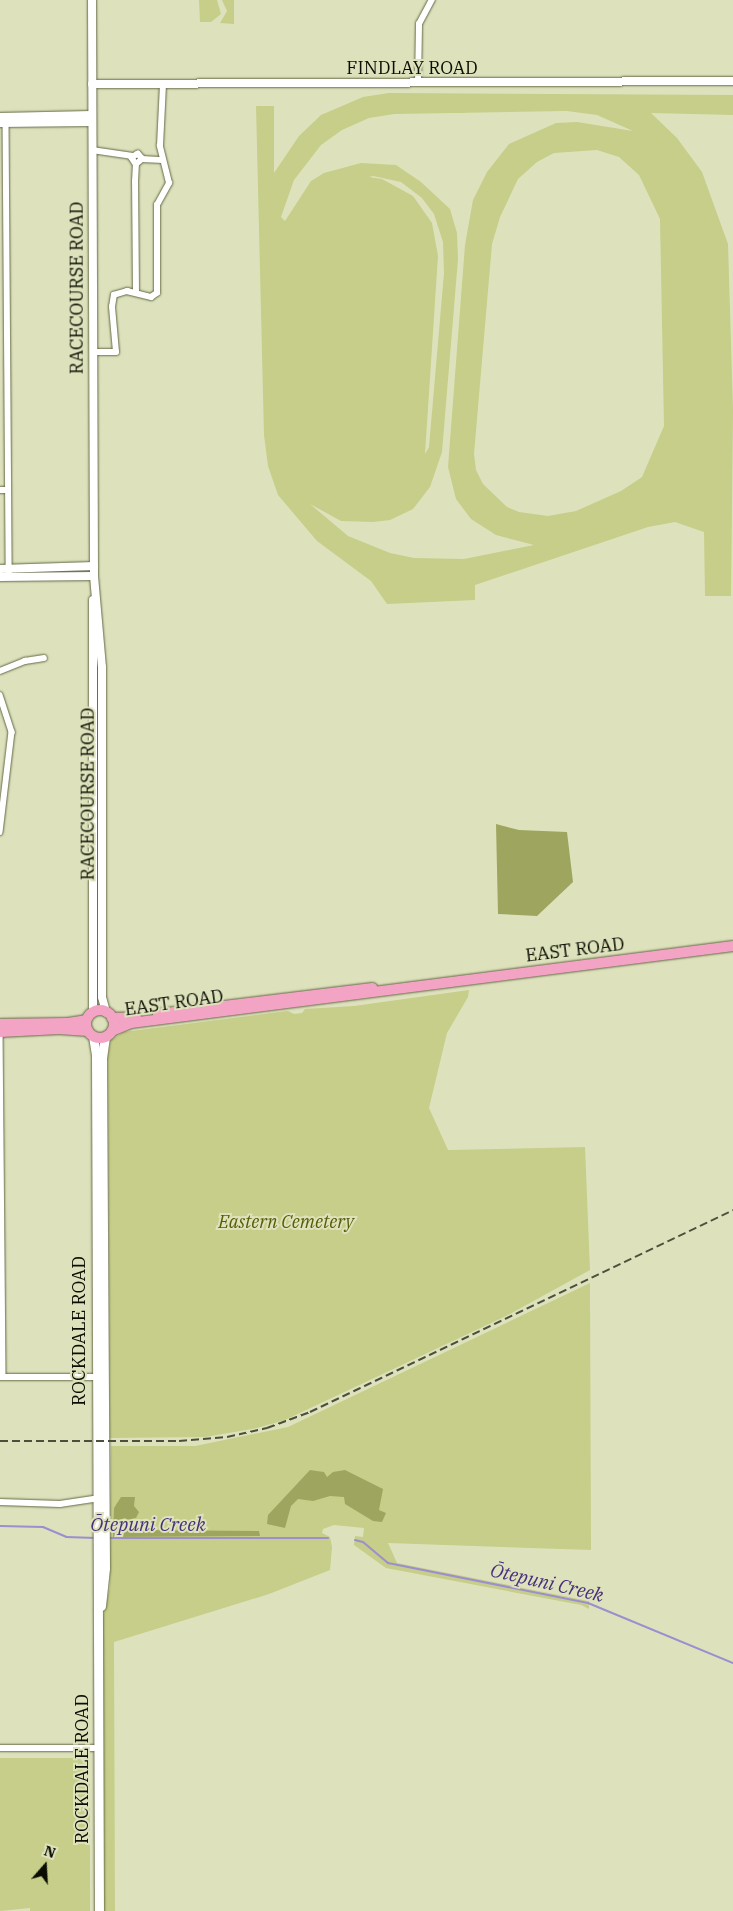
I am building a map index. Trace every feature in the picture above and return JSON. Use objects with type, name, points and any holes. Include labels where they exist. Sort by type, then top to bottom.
[{"type":"highway","name":"EAST ROAD","points":[[108,1034],[131,1023],[733,946]]},
{"type":"highway","name":"EAST ROAD","points":[[0,1024],[68,1023],[90,1016],[343,990],[420,986]]},
{"type":"highway","points":[[0,1032],[59,1029],[90,1034],[108,1034],[109,1015]]},
{"type":"highway","points":[[90,1016],[90,1034]]},
{"type":"main road","name":"ROCKDALE ROAD","points":[[90,1034],[96,1056],[100,1539],[104,1576],[97,1626],[99,1911]]},
{"type":"main road","name":"ROCKDALE ROAD","points":[[99,1244],[102,1058],[108,1034]]},
{"type":"street","name":"RACECOURSE ROAD","points":[[90,1016],[94,576],[92,0]]},
{"type":"street","points":[[418,82],[419,24],[432,0]]},
{"type":"street","name":"FINDLAY ROAD","points":[[92,84],[733,80]]},
{"type":"street","points":[[93,352],[116,352],[112,298],[121,292],[136,292],[152,297],[158,290],[157,205],[169,183],[160,146],[163,84]]},
{"type":"street","points":[[9,573],[8,410],[3,296],[3,120],[91,118]]},
{"type":"street","points":[[92,150],[133,156],[138,154],[142,159]]},
{"type":"street","points":[[133,156],[132,160],[136,164],[136,292]]},
{"type":"street","points":[[136,164],[142,159],[163,160]]},
{"type":"street","points":[[0,410],[8,410]]},
{"type":"street","points":[[0,490],[8,490]]},
{"type":"street","points":[[0,577],[9,573],[94,566]]},
{"type":"street","points":[[0,569],[9,573],[94,576]]},
{"type":"street","name":"RACECOURSE ROAD","points":[[94,576],[100,628],[102,710],[102,997],[109,1015]]},
{"type":"street","points":[[0,671],[25,661],[44,658]]},
{"type":"street","points":[[0,695],[12,732],[0,832]]},
{"type":"street","points":[[92,710],[102,710]]},
{"type":"street","points":[[0,1032],[1,1377],[99,1377]]},
{"type":"street","points":[[0,1502],[60,1504],[100,1498]]},
{"type":"street","points":[[0,1748],[98,1748]]},
{"type":"green space","points":[[199,0],[217,0],[221,14],[211,22],[200,22]]},
{"type":"green space","points":[[222,0],[234,0],[234,24],[220,23],[227,11]]},
{"type":"green space","points":[[389,93],[733,95],[733,115],[651,113],[677,138],[702,172],[728,244],[733,410],[731,596],[705,596],[704,532],[675,522],[648,527],[475,585],[475,600],[387,604],[371,581],[317,541],[278,495],[268,466],[264,435],[256,106],[274,106],[274,173],[299,136],[321,115],[363,97]],"holes":[[[567,111],[597,115],[633,131],[577,122],[556,123],[509,144],[487,172],[473,200],[465,245],[448,467],[456,499],[471,519],[496,535],[534,545],[464,559],[414,558],[390,553],[348,536],[310,504],[341,521],[373,522],[390,520],[413,509],[430,487],[442,452],[458,259],[457,233],[450,209],[421,182],[396,165],[361,163],[324,173],[311,181],[285,221],[281,217],[294,180],[321,145],[342,130],[369,118],[394,114]],[[597,150],[619,157],[639,175],[660,219],[664,426],[642,477],[621,491],[576,511],[548,516],[519,512],[507,507],[483,484],[476,470],[474,454],[492,244],[500,217],[518,179],[537,162],[554,153]],[[373,176],[401,182],[422,198],[434,214],[443,242],[444,273],[429,447],[425,454],[438,256],[432,223],[413,196],[382,179],[369,177]]]},
{"type":"green space","points":[[496,824],[519,830],[567,832],[573,882],[537,916],[498,914]]},
{"type":"green space","name":"Eastern Cemetery","points":[[469,990],[468,997],[447,1033],[429,1108],[448,1150],[585,1147],[590,1270],[506,1316],[285,1420],[257,1428],[205,1437],[110,1438],[108,1055],[111,1040],[124,1032],[288,1011],[294,1014],[302,1013],[305,1009],[354,1006]]},
{"type":"green space","points":[[590,1283],[591,1550],[388,1543],[397,1563],[589,1601],[589,1609],[581,1605],[386,1568],[354,1545],[355,1536],[363,1537],[364,1528],[334,1525],[323,1529],[322,1533],[330,1537],[332,1547],[330,1570],[269,1594],[114,1642],[115,1911],[103,1911],[102,1644],[103,1616],[110,1587],[111,1446],[195,1446],[288,1427]]},
{"type":"green space","points":[[310,1470],[324,1472],[327,1477],[333,1472],[345,1470],[383,1489],[379,1510],[386,1513],[382,1522],[373,1521],[345,1504],[344,1497],[330,1496],[313,1501],[298,1499],[291,1506],[285,1528],[267,1524],[268,1515]]},
{"type":"green space","points":[[121,1497],[135,1497],[134,1506],[139,1512],[136,1518],[138,1530],[259,1531],[260,1536],[113,1537],[114,1508]]},
{"type":"green space","points":[[0,1758],[79,1758],[90,1768],[90,1911],[30,1911],[30,1908],[0,1911]]},
{"type":"waterway","name":"Ōtepuni Creek","points":[[0,1526],[43,1527],[66,1537],[96,1538]]},
{"type":"waterway","name":"Ōtepuni Creek","points":[[108,1538],[328,1538]]},
{"type":"waterway","name":"Ōtepuni Creek","points":[[355,1540],[363,1542],[388,1563],[588,1603],[733,1663]]},
{"type":"railway","points":[[0,1441],[179,1441],[227,1437],[267,1428],[310,1412],[733,1210]]}]
